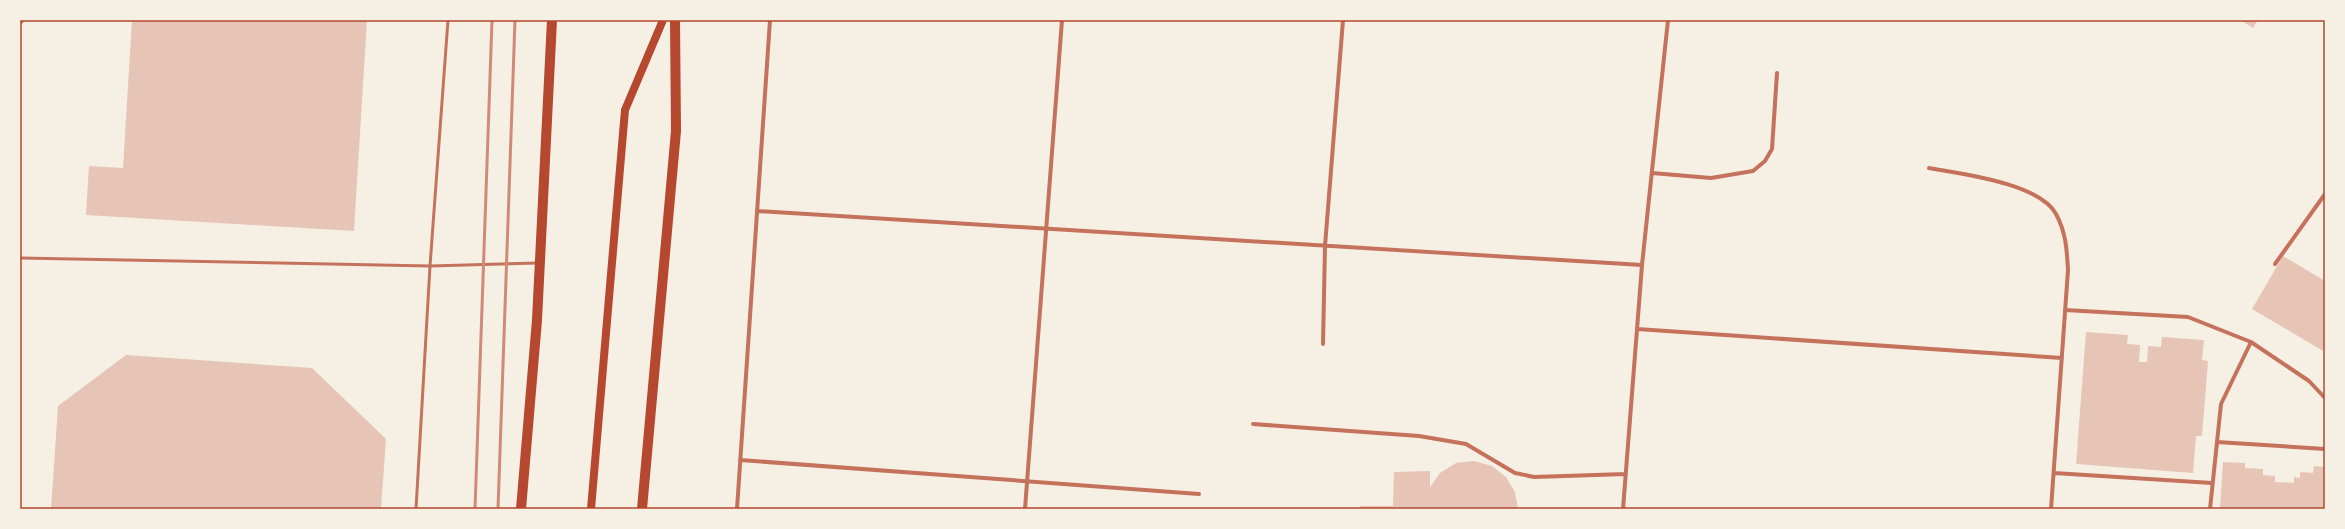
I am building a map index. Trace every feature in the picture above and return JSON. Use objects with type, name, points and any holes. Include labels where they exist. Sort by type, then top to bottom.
[{"type":"main road","points":[[521,509],[540,263],[552,20]]},
{"type":"main road","points":[[591,509],[625,110],[663,20]]},
{"type":"main road","points":[[642,509],[676,131],[675,20]]},
{"type":"street","points":[[737,509],[770,20]]},
{"type":"street","points":[[1025,509],[1062,20]]},
{"type":"street","points":[[1323,344],[1325,246],[1343,20]]},
{"type":"street","points":[[1623,509],[1642,265],[1668,20]]},
{"type":"street","points":[[1652,173],[1711,178],[1753,171],[1765,161],[1772,149],[1777,73]]},
{"type":"street","points":[[1929,168],[1998,181],[2041,200],[2055,213],[2066,239],[2068,270],[2052,509]]},
{"type":"street","points":[[2275,264],[2325,194]]},
{"type":"street","points":[[757,211],[1642,265]]},
{"type":"street","points":[[2065,310],[2188,317],[2251,342],[2309,381],[2325,398]]},
{"type":"street","points":[[1637,328],[2062,358]]},
{"type":"street","points":[[2210,509],[2220,404],[2251,342]]},
{"type":"street","points":[[1253,424],[1419,436],[1466,444],[1499,462],[1515,473],[1534,477],[1626,474]]},
{"type":"street","points":[[2217,442],[2325,449]]},
{"type":"street","points":[[740,460],[1199,494]]},
{"type":"street","points":[[2054,473],[2212,483]]},
{"type":"lane","points":[[20,24],[23,20]]},
{"type":"lane","points":[[416,509],[430,266],[448,20]]},
{"type":"lane","points":[[20,258],[430,266],[540,263]]},
{"type":"building","points":[[132,20],[367,20],[354,231],[86,215],[89,166],[123,168]]},
{"type":"building","points":[[2240,20],[2258,20],[2253,28]]},
{"type":"building","points":[[2283,256],[2325,281],[2325,352],[2252,309]]},
{"type":"building","points":[[2086,332],[2128,335],[2127,344],[2140,345],[2139,362],[2147,362],[2148,346],[2161,347],[2162,337],[2204,340],[2202,360],[2208,361],[2202,436],[2196,436],[2193,473],[2076,464]]},
{"type":"building","points":[[126,355],[312,368],[386,439],[381,509],[51,509],[58,406]]},
{"type":"building","points":[[1474,461],[1492,466],[1506,477],[1515,492],[1518,509],[1360,509],[1360,506],[1393,506],[1394,472],[1430,471],[1430,487],[1440,473],[1456,463]]},
{"type":"building","points":[[2223,462],[2245,463],[2245,468],[2263,469],[2263,475],[2275,476],[2275,482],[2294,483],[2294,477],[2300,478],[2300,472],[2313,473],[2314,466],[2325,467],[2325,509],[2220,509]]},
{"type":"railway","points":[[475,509],[492,20]]},
{"type":"railway","points":[[498,509],[515,20]]}]
